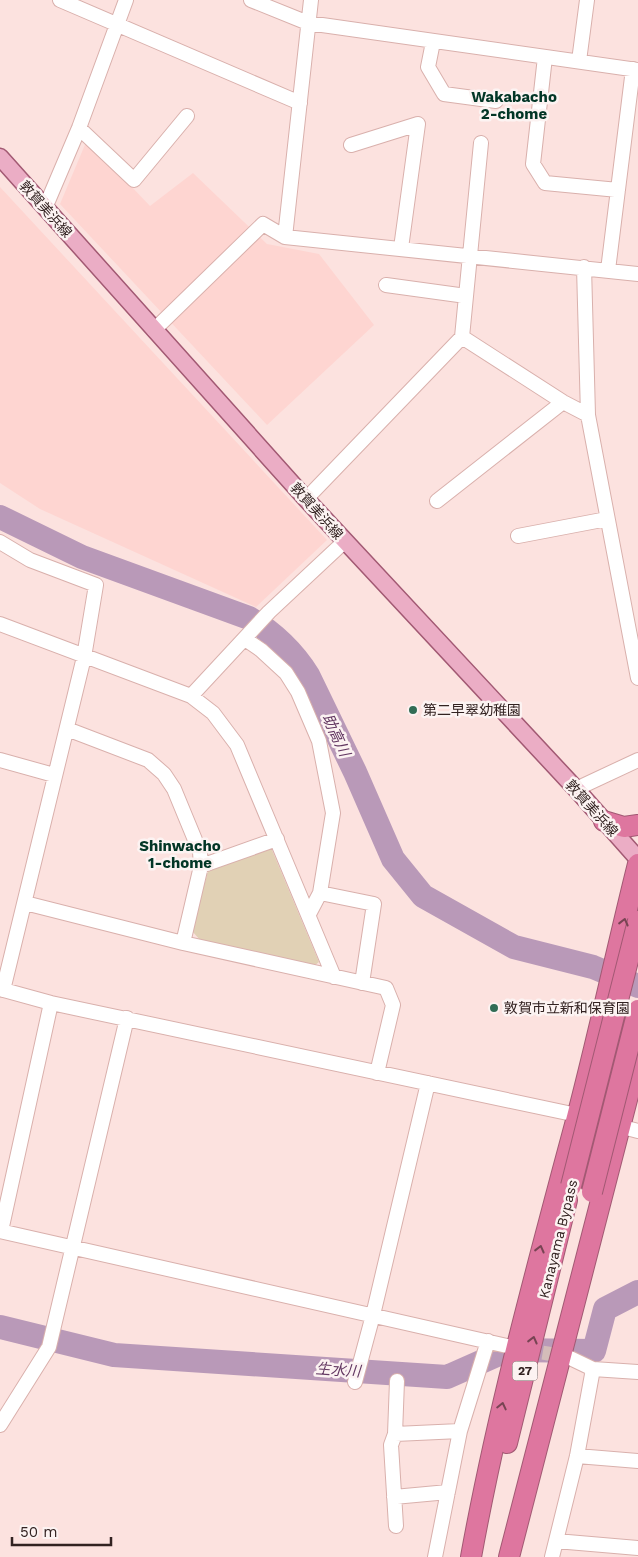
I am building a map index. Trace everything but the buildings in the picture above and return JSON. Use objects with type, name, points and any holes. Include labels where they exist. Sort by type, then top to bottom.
[{"type":"highway","points":[[604,821],[624,827],[638,825]]},
{"type":"highway","points":[[471,1557],[502,1404],[541,1244],[577,1115],[638,864]]},
{"type":"highway","name":"Kanayama Bypass","points":[[479,1557],[638,921]]},
{"type":"highway","name":"Kanayama Bypass","points":[[498,1557],[638,1010]]},
{"type":"highway","points":[[509,1557],[630,1129],[638,1056]]},
{"type":"main road","name":"敦賀美浜線","points":[[0,157],[344,541],[576,789],[638,859]]},
{"type":"street","points":[[60,0],[118,23],[300,103]]},
{"type":"street","points":[[45,208],[80,128],[126,0]]},
{"type":"street","points":[[251,0],[308,23],[636,69],[608,270]]},
{"type":"street","points":[[285,237],[311,0]]},
{"type":"street","points":[[579,62],[587,0]]},
{"type":"street","points":[[433,42],[428,67],[444,94],[496,101]]},
{"type":"street","points":[[545,57],[533,164],[546,183],[618,190]]},
{"type":"street","points":[[80,128],[134,180],[188,116]]},
{"type":"street","points":[[351,145],[418,124],[401,248]]},
{"type":"street","points":[[306,499],[462,337],[481,143]]},
{"type":"street","points":[[154,330],[263,224],[285,237],[638,274]]},
{"type":"street","points":[[584,267],[588,415],[638,678]]},
{"type":"street","points":[[386,285],[466,296]]},
{"type":"street","points":[[462,337],[563,402],[588,415]]},
{"type":"street","points":[[437,501],[563,402]]},
{"type":"street","points":[[518,536],[607,519]]},
{"type":"street","points":[[191,696],[269,612],[344,541]]},
{"type":"street","points":[[0,542],[30,560],[96,585],[84,657],[54,775],[26,903],[2,990],[51,1003],[577,1115],[630,1129]]},
{"type":"street","points":[[0,624],[191,696],[213,712],[237,745],[334,977]]},
{"type":"street","points":[[245,639],[261,650],[286,673],[298,692],[319,741],[333,813],[320,893],[309,914]]},
{"type":"street","points":[[67,728],[148,760],[164,774],[174,789],[200,852],[201,866],[183,943]]},
{"type":"street","points":[[0,760],[54,775]]},
{"type":"street","points":[[576,789],[638,760]]},
{"type":"street","points":[[201,866],[277,839]]},
{"type":"street","points":[[320,893],[374,904],[362,983]]},
{"type":"street","points":[[26,903],[183,943],[386,988],[393,1005],[377,1073]]},
{"type":"street","points":[[51,1003],[1,1231],[507,1346]]},
{"type":"street","points":[[0,1425],[49,1347],[126,1018]]},
{"type":"street","points":[[355,1382],[373,1315],[428,1083]]},
{"type":"street","points":[[435,1557],[460,1430],[488,1341]]},
{"type":"street","points":[[568,1357],[593,1369],[638,1372]]},
{"type":"street","points":[[552,1557],[577,1456],[593,1369]]},
{"type":"street","points":[[396,1526],[392,1445],[395,1434],[397,1381]]},
{"type":"street","points":[[395,1434],[460,1430]]},
{"type":"street","points":[[577,1456],[638,1461]]},
{"type":"street","points":[[394,1497],[448,1492]]},
{"type":"street","points":[[556,1541],[638,1548]]},
{"type":"shaded area","points":[[87,140],[150,206],[193,173],[267,244],[319,254],[374,325],[267,425],[60,204]]},
{"type":"shaded area","points":[[0,187],[327,540],[256,607],[40,509],[0,483]]},
{"type":"shaded area","points":[[265,848],[272,850],[319,962],[314,966],[200,940],[192,931],[208,871]]},
{"type":"waterway","name":"助高川","points":[[0,517],[82,557],[249,618],[267,630],[289,650],[308,675],[355,772],[393,859],[423,896],[514,947],[593,967],[638,986]]},
{"type":"waterway","name":"生水川","points":[[0,1327],[114,1355],[447,1377],[508,1350],[594,1351],[605,1309],[638,1292]]},
{"type":"tunnel","points":[[522,1349],[568,1357]]},
{"type":"place","name":"第二早翠幼稚園","points":[[413,710]]},
{"type":"place","name":"敦賀市立新和保育園","points":[[494,1008]]},
{"type":"district","name":"Wakabacho 2-chome","points":[[514,106]]},
{"type":"district","name":"Shinwacho 1-chome","points":[[180,854]]}]
